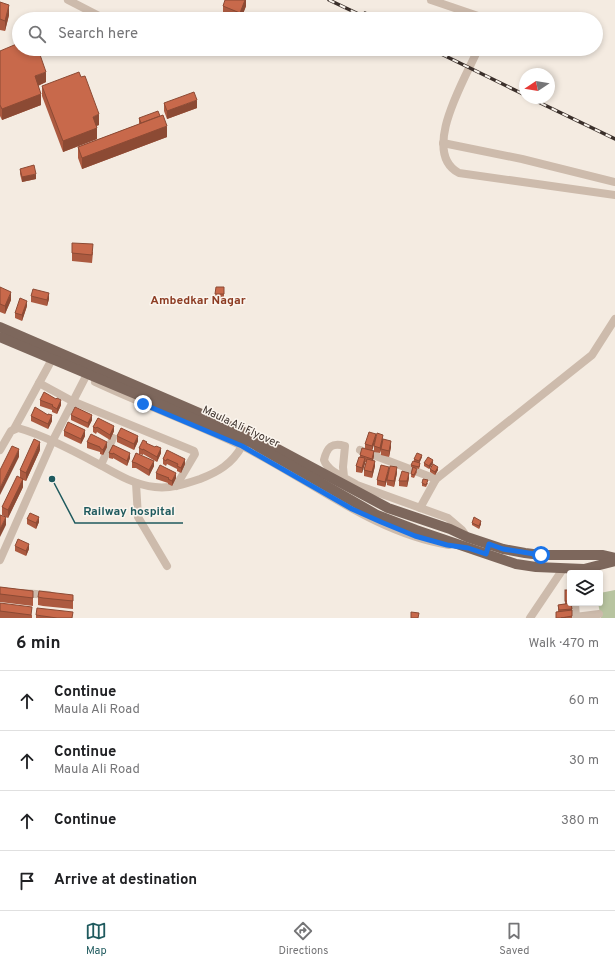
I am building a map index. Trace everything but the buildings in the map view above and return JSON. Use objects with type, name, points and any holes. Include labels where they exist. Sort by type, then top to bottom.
[{"type":"main road","name":"Maula Ali Flyover","points":[[0,327],[255,437],[388,508],[450,530],[467,542]]},
{"type":"main road","name":"Maula Ali Flyover","points":[[0,337],[252,443],[377,515],[447,540],[467,542]]},
{"type":"main road","points":[[467,542],[488,549],[516,564],[565,572]]},
{"type":"main road","points":[[488,549],[503,549],[541,555],[603,555],[615,558]]},
{"type":"main road","points":[[540,567],[541,555]]},
{"type":"main road","points":[[591,570],[615,561]]},
{"type":"street","points":[[68,0],[91,12]]},
{"type":"street","points":[[432,0],[467,12]]},
{"type":"street","points":[[475,56],[452,104],[443,144],[448,163],[459,173],[615,195]]},
{"type":"street","points":[[443,144],[522,159],[615,182]]},
{"type":"street","points":[[420,508],[436,479],[592,355],[615,319]]},
{"type":"street","points":[[0,342],[242,446],[352,509],[381,522],[415,536],[447,545],[467,542],[462,530],[448,518],[357,485],[344,477]]},
{"type":"street","points":[[0,450],[14,429],[50,363]]},
{"type":"street","points":[[0,560],[52,442],[72,401],[86,378]]},
{"type":"street","points":[[39,383],[72,401],[194,451],[195,454],[176,486]]},
{"type":"street","points":[[14,429],[21,429],[52,442],[136,483],[156,487],[176,486],[202,478],[226,466],[242,446]]},
{"type":"street","points":[[101,465],[113,438]]},
{"type":"street","points":[[360,450],[436,479]]},
{"type":"street","points":[[136,483],[138,517],[167,566]]},
{"type":"street","points":[[530,618],[565,572]]},
{"type":"street","points":[[14,592],[58,596]]},
{"type":"street","points":[[575,606],[576,617],[599,614]]},
{"type":"green space","points":[[615,590],[615,618],[601,618],[599,606],[603,606],[603,592]]},
{"type":"railway","points":[[329,0],[354,12]]},
{"type":"railway","points":[[445,56],[519,92]]},
{"type":"railway","points":[[542,104],[615,139]]},
{"type":"place","name":"Railway hospital","points":[[52,479]]},
{"type":"district","name":"Ambedkar Nagar","points":[[198,301]]},
{"type":"route","points":[[143,404],[242,446],[352,509],[415,536],[447,545],[468,548],[486,554],[489,544],[503,549],[541,555]]}]
